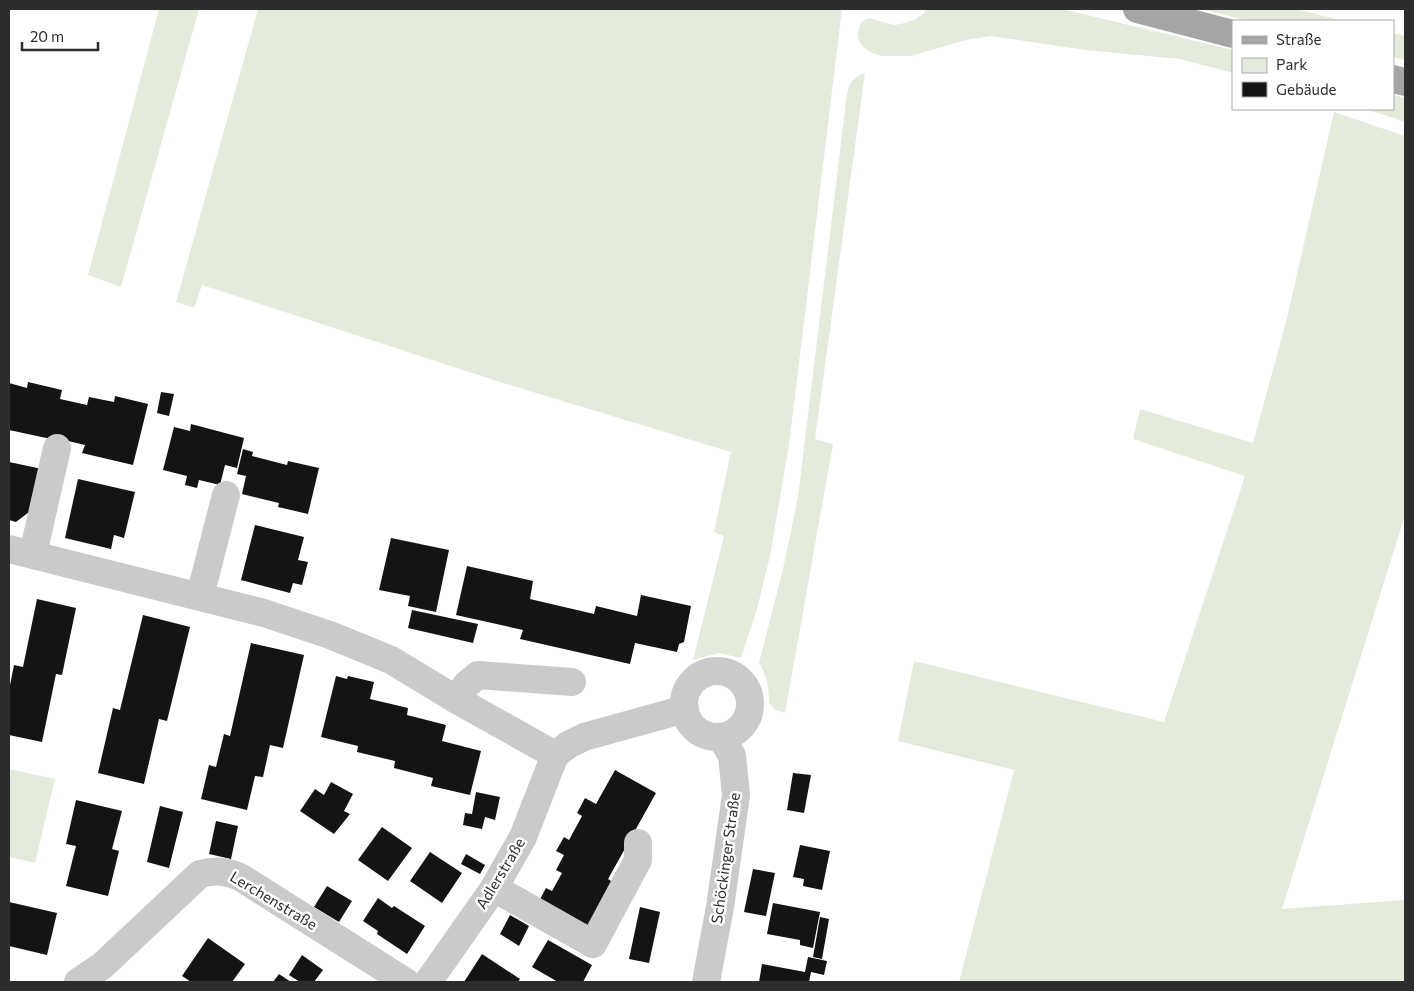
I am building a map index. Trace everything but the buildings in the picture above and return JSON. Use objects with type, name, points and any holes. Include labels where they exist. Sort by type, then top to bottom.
[{"type":"main road","points":[[1137,9],[1232,34]]},
{"type":"street","points":[[57,448],[21,552],[264,613],[359,646],[391,660],[456,700],[555,755],[568,745],[584,737],[684,710]]},
{"type":"street","points":[[200,596],[226,495]]},
{"type":"street","points":[[710,671],[722,671],[734,675],[743,683],[749,696],[750,710],[744,722],[734,732],[721,737],[705,734],[691,725],[684,710],[685,697],[689,685],[698,676],[710,671]]},
{"type":"street","points":[[456,700],[466,685],[478,674],[572,682]]},
{"type":"street","name":"Schöckinger Straße","points":[[706,982],[720,907],[736,795],[732,756],[721,737]]},
{"type":"street","name":"Adlerstraße","points":[[428,982],[494,888],[523,837],[555,755]]},
{"type":"street","points":[[494,888],[593,944],[638,860],[638,843]]},
{"type":"street","name":"Lerchenstraße","points":[[78,982],[102,966],[200,874],[214,871],[226,871],[240,877],[406,982]]},
{"type":"green space","points":[[159,9],[199,9],[121,287],[88,275]]},
{"type":"green space","points":[[258,9],[842,9],[789,445],[770,556],[757,609],[741,658],[718,653],[693,660],[724,536],[714,532],[731,452],[500,382],[202,285],[194,308],[176,302]]},
{"type":"green space","points":[[926,9],[1062,9],[1232,50],[1232,73],[1180,59],[1086,50],[990,36],[966,40],[911,56],[882,56],[874,54],[863,47],[859,41],[858,33],[860,25],[864,20],[869,18],[893,25],[916,19]]},
{"type":"green space","points":[[1202,9],[1296,9],[1340,20],[1244,20]]},
{"type":"green space","points":[[1394,33],[1405,36],[1405,60],[1394,57]]},
{"type":"green space","points":[[865,73],[815,439],[833,444],[785,713],[776,710],[769,703],[767,682],[759,663],[783,569],[798,497],[847,94],[853,80]]},
{"type":"green space","points":[[1394,95],[1405,98],[1405,122],[1369,110],[1394,110]]},
{"type":"green space","points":[[1334,112],[1405,136],[1405,515],[1282,909],[1405,900],[1405,982],[959,982],[1014,770],[898,741],[914,661],[1164,722],[1245,476],[1133,439],[1140,409],[1253,443],[1287,318]]},
{"type":"green space","points":[[9,769],[55,779],[35,863],[9,857]]}]
